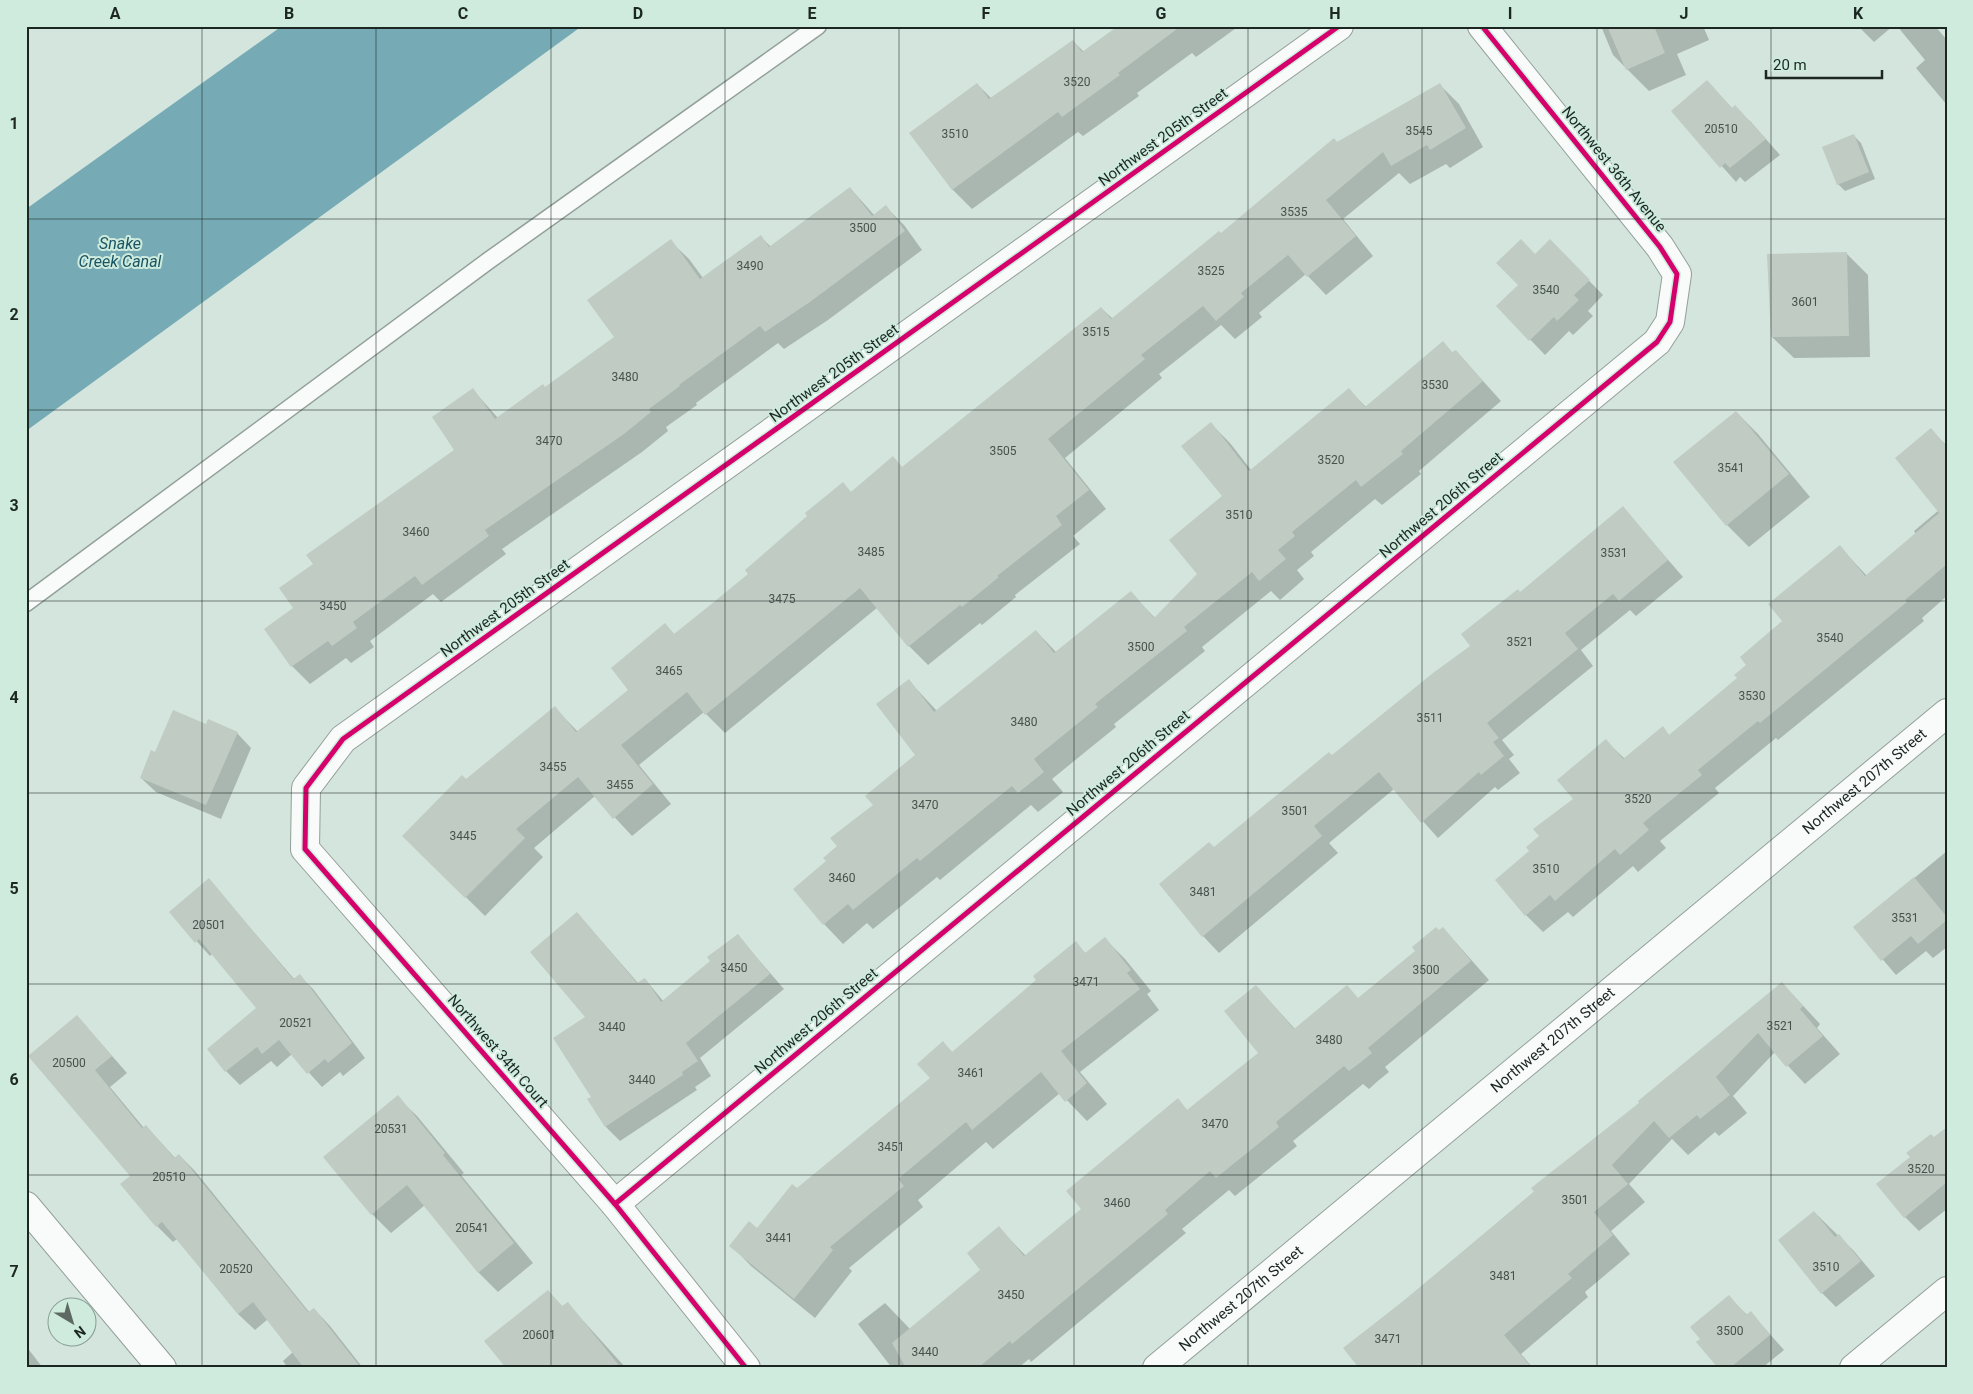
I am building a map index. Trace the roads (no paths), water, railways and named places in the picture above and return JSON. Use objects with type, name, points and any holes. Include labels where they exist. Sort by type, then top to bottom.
[{"type":"street","name":"Northwest 205th Street","points":[[343,739],[1339,26]]},
{"type":"street","name":"Northwest 36th Avenue","points":[[1482,26],[1660,247],[1676,274],[1670,322],[1657,342]]},
{"type":"street","name":"Northwest 206th Street","points":[[616,1204],[1657,342]]},
{"type":"street","name":"Northwest 207th Street","points":[[1158,1368],[1947,713]]},
{"type":"street","name":"Northwest 34th Court","points":[[343,739],[306,788],[305,849],[616,1204],[746,1368]]},
{"type":"street","points":[[26,1206],[162,1368]]},
{"type":"street","points":[[1854,1368],[1947,1291]]},
{"type":"lane","points":[[26,603],[488,261],[818,26]]},
{"type":"water","name":"Snake Creek Canal","points":[[282,26],[582,26],[26,431],[26,209]]}]
